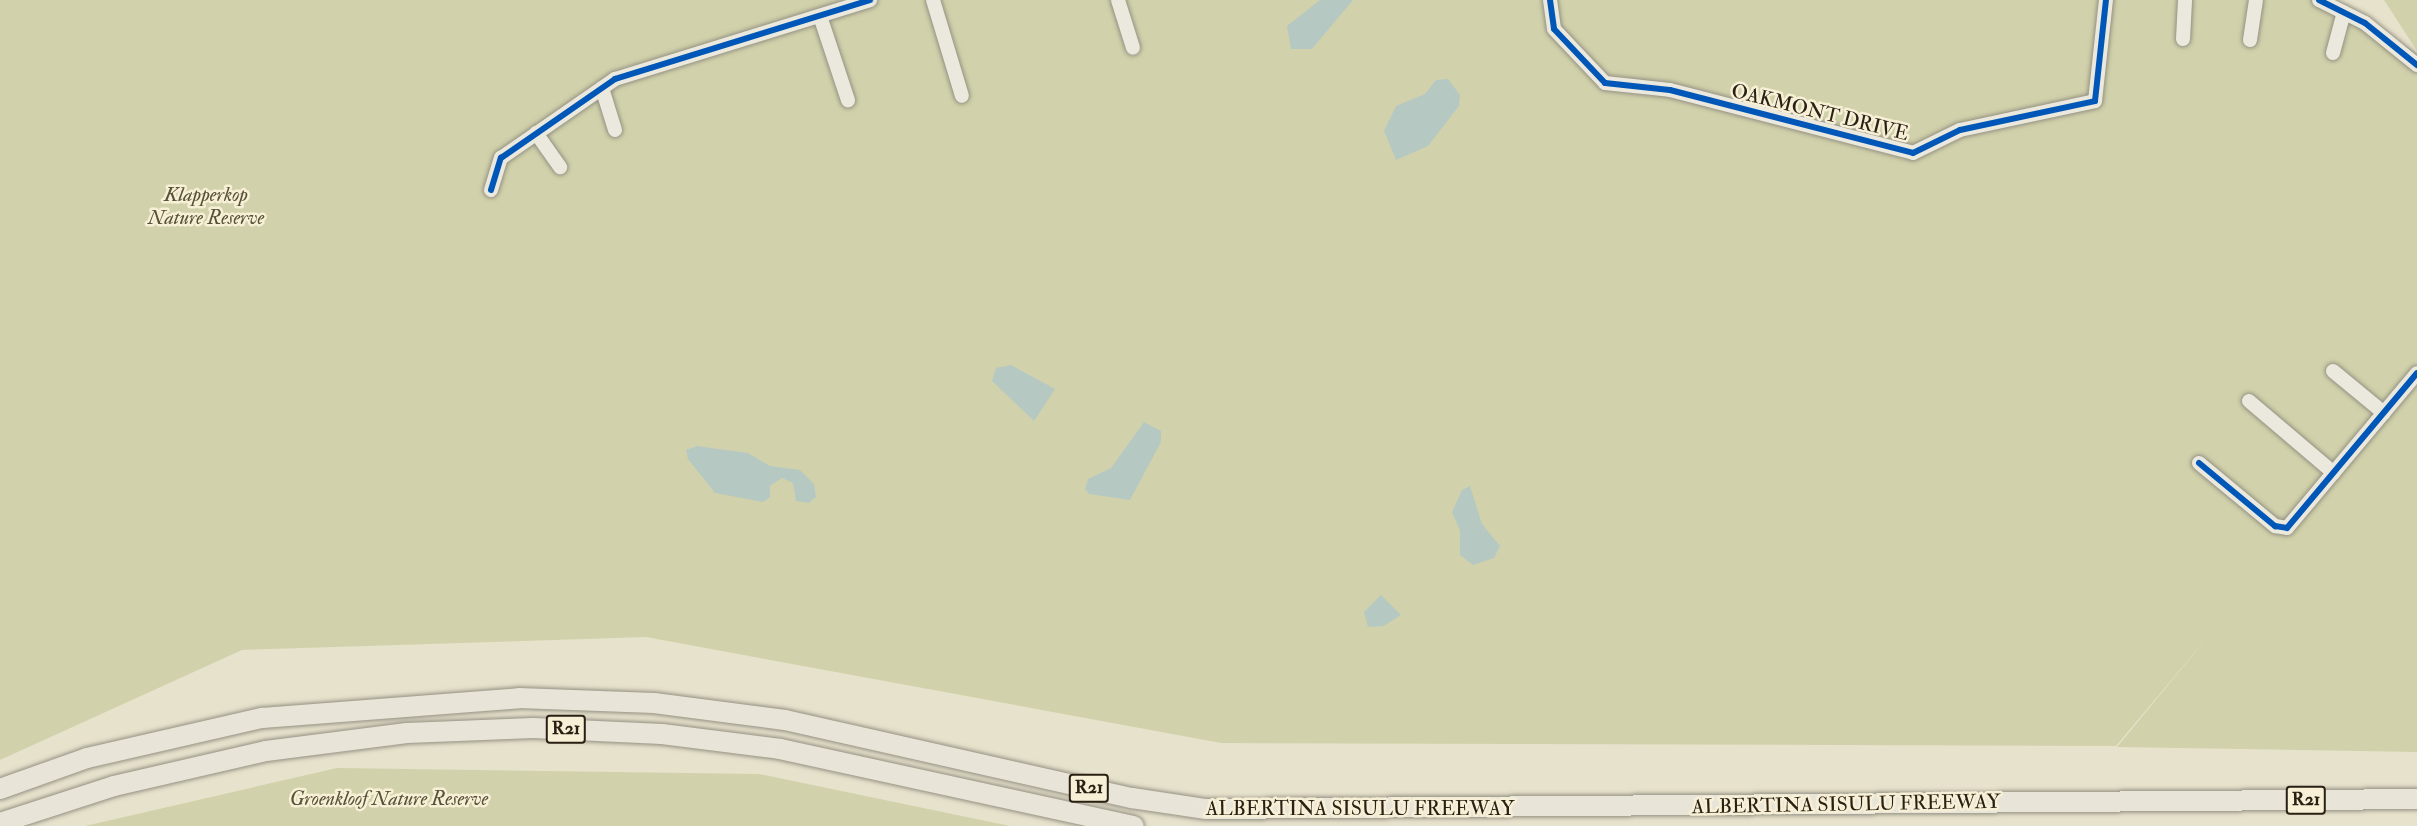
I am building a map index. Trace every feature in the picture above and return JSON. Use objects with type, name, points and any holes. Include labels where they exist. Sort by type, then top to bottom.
[{"type":"highway","name":"ALBERTINA SISULU FREEWAY","points":[[0,789],[108,753],[262,718],[519,698],[654,703],[785,720],[1132,798],[1206,809],[2417,799]]},
{"type":"highway","name":"R21","points":[[0,823],[114,786],[266,751],[407,733],[532,728],[662,734],[780,749],[1134,826]]},
{"type":"street","points":[[491,190],[501,158],[602,88],[633,72],[870,0]]},
{"type":"street","points":[[933,0],[962,96]]},
{"type":"street","points":[[1118,0],[1133,48]]},
{"type":"street","name":"OAKMONT DRIVE","points":[[1550,0],[1554,29],[1605,83],[1670,90],[1913,153],[1960,130],[2092,103],[2100,92],[2106,0]]},
{"type":"street","points":[[2182,39],[2186,0]]},
{"type":"street","points":[[2250,40],[2256,0]]},
{"type":"street","points":[[2319,0],[2344,12],[2417,65]]},
{"type":"street","points":[[2333,53],[2344,12]]},
{"type":"street","points":[[820,16],[848,100]]},
{"type":"street","points":[[602,88],[615,130]]},
{"type":"street","points":[[536,133],[561,167]]},
{"type":"street","points":[[2333,371],[2384,413]]},
{"type":"street","points":[[2199,463],[2281,529],[2292,525],[2417,373]]},
{"type":"street","points":[[2249,401],[2334,473]]},
{"type":"green space","name":"Klapperkop Nature Reserve","points":[[0,0],[2334,0],[2417,53],[2417,752],[2117,747],[2211,633],[2116,746],[1221,743],[646,637],[242,650],[0,760]]},
{"type":"green space","points":[[2384,0],[2417,0],[2417,51]]},
{"type":"green space","name":"Groenkloof Nature Reserve","points":[[337,768],[759,774],[1010,826],[85,826]]},
{"type":"shaded area","points":[[1320,0],[1353,0],[1312,49],[1291,49],[1287,26]]},
{"type":"shaded area","points":[[1448,79],[1460,95],[1459,106],[1428,146],[1396,160],[1384,131],[1396,106],[1425,94],[1436,80]]},
{"type":"shaded area","points":[[1011,365],[1055,389],[1034,421],[992,381],[996,368]]},
{"type":"shaded area","points":[[1144,422],[1161,431],[1161,442],[1130,500],[1089,494],[1085,489],[1088,479],[1111,468]]},
{"type":"shaded area","points":[[697,446],[748,453],[770,466],[800,470],[814,484],[816,497],[809,503],[796,501],[793,483],[782,478],[770,486],[770,497],[763,502],[715,493],[688,459],[686,450]]},
{"type":"shaded area","points":[[1470,486],[1482,524],[1500,546],[1494,558],[1473,565],[1460,555],[1460,531],[1452,512],[1462,490]]},
{"type":"shaded area","points":[[1381,595],[1401,615],[1384,626],[1368,627],[1364,612]]},
{"type":"cycle path","points":[[491,190],[501,158],[615,79],[870,0]]},
{"type":"cycle path","points":[[1550,0],[1554,29],[1605,83],[1670,90],[1913,153],[1960,130],[2095,101],[2106,0]]},
{"type":"cycle path","points":[[2319,0],[2365,23],[2417,65]]},
{"type":"cycle path","points":[[2199,463],[2275,526],[2287,528],[2417,373]]}]
